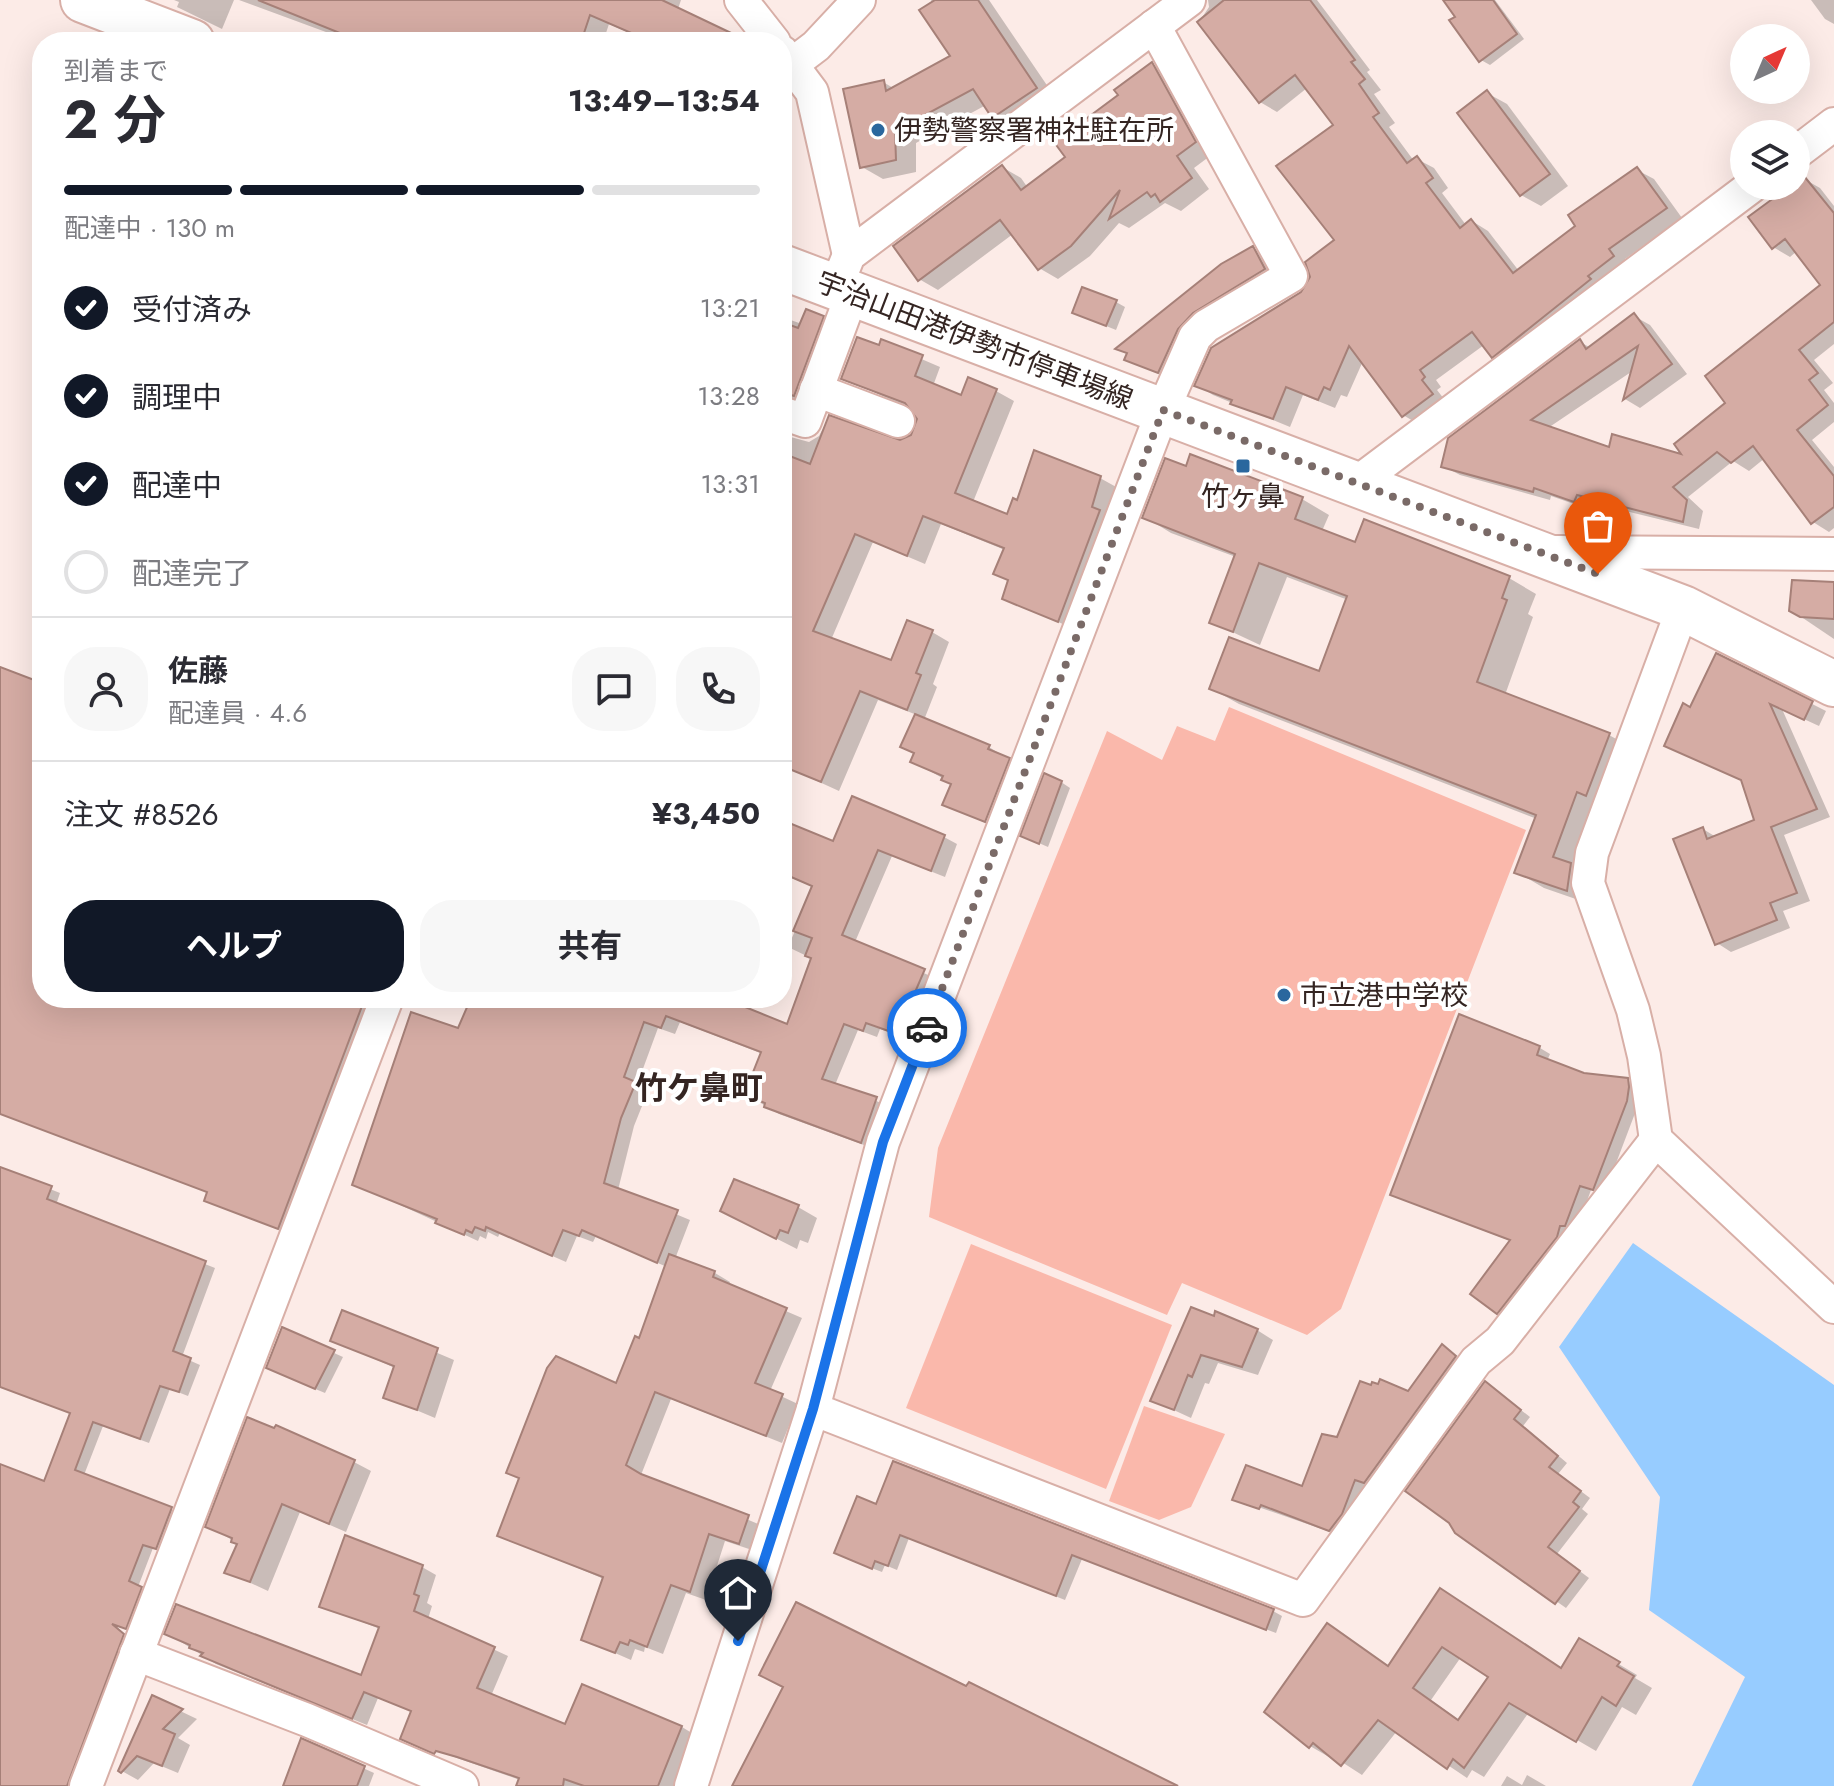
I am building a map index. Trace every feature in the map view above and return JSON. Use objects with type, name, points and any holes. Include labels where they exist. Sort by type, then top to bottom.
[{"type":"main road","points":[[83,0],[170,23]]},
{"type":"main road","name":"宇治山田港伊勢市停車場線","points":[[792,269],[846,279],[1163,410],[1683,608],[1834,684]]},
{"type":"street","points":[[741,0],[766,32]]},
{"type":"street","points":[[792,51],[816,46],[859,0]]},
{"type":"street","points":[[846,279],[1151,16],[1189,0]]},
{"type":"street","points":[[691,1786],[813,1409],[883,1142],[1163,410],[1195,337],[1206,326],[1291,276],[1151,16]]},
{"type":"street","points":[[792,66],[812,92],[846,279],[805,421],[792,416]]},
{"type":"street","points":[[1810,142],[1834,124]]},
{"type":"street","points":[[1358,482],[1733,200]]},
{"type":"street","points":[[816,390],[898,421]]},
{"type":"street","points":[[1542,552],[1834,554]]},
{"type":"street","points":[[1683,608],[1592,853],[1588,883],[1633,1010],[1644,1056],[1656,1140],[1834,1307]]},
{"type":"street","points":[[86,1786],[383,1008]]},
{"type":"street","points":[[813,1409],[1303,1600],[1476,1361],[1500,1341],[1656,1140]]},
{"type":"street","points":[[136,1654],[307,1720],[462,1786]]},
{"type":"shaded area","points":[[1229,707],[1526,830],[1341,1309],[1307,1335],[1182,1283],[1167,1315],[929,1217],[938,1148],[1107,731],[1162,760],[1177,726],[1215,741]]},
{"type":"shaded area","points":[[971,1244],[1172,1325],[1106,1489],[906,1408]]},
{"type":"shaded area","points":[[1144,1406],[1225,1434],[1191,1507],[1159,1520],[1109,1501]]},
{"type":"water","points":[[1633,1243],[1834,1385],[1834,1786],[1692,1786],[1745,1677],[1649,1610],[1660,1497],[1559,1347]]},
{"type":"building","points":[[258,0],[662,0],[729,32],[629,32],[590,15],[584,32],[337,32]]},
{"type":"building","points":[[935,0],[978,0],[1037,88],[992,118],[973,89],[895,131],[896,160],[860,168],[843,89],[884,80],[886,91],[950,56],[919,10]]},
{"type":"building","points":[[1224,0],[1310,0],[1355,60],[1351,62],[1365,79],[1359,84],[1379,113],[1373,117],[1407,163],[1417,156],[1433,178],[1426,183],[1460,228],[1471,219],[1513,273],[1575,226],[1568,215],[1637,167],[1667,208],[1609,249],[1614,256],[1588,276],[1591,279],[1492,358],[1472,332],[1420,370],[1425,377],[1422,380],[1433,394],[1402,417],[1349,346],[1330,390],[1324,387],[1318,400],[1286,387],[1273,419],[1230,404],[1232,400],[1194,386],[1211,348],[1301,292],[1310,277],[1305,262],[1334,240],[1276,166],[1333,125],[1295,75],[1259,103],[1197,22]]},
{"type":"building","points":[[1443,0],[1493,0],[1517,34],[1479,62],[1449,20],[1455,17]]},
{"type":"building","points":[[1152,62],[1196,142],[1177,156],[1192,178],[1160,202],[1155,194],[1151,197],[1147,192],[1109,219],[1120,190],[1071,246],[1038,270],[1000,220],[918,281],[893,246],[1002,165],[1021,190],[1065,157],[1048,134],[1068,119],[1075,127],[1118,95],[1114,90]]},
{"type":"building","points":[[1487,90],[1550,174],[1520,196],[1457,113]]},
{"type":"building","points":[[1810,183],[1834,213],[1834,322],[1799,350],[1818,373],[1809,380],[1828,405],[1797,430],[1834,476],[1834,507],[1811,524],[1753,446],[1731,463],[1717,452],[1673,487],[1687,500],[1683,522],[1577,495],[1574,502],[1534,488],[1533,492],[1441,467],[1448,438],[1580,339],[1586,349],[1634,313],[1672,364],[1623,400],[1638,346],[1531,420],[1609,447],[1612,434],[1681,454],[1674,444],[1725,403],[1705,376],[1820,285],[1785,239],[1772,249],[1748,217],[1771,200],[1810,200]]},
{"type":"building","points":[[1253,246],[1265,269],[1193,313],[1178,329],[1158,373],[1124,360],[1127,353],[1115,349],[1221,264]]},
{"type":"building","points":[[1082,287],[1117,300],[1106,326],[1072,313]]},
{"type":"building","points":[[806,309],[824,316],[794,396],[792,326],[798,328]]},
{"type":"building","points":[[857,337],[879,345],[881,339],[923,355],[915,376],[961,395],[968,377],[997,389],[955,493],[1007,514],[1013,498],[1017,500],[1034,450],[1101,476],[1092,507],[1100,510],[1058,622],[1002,599],[1008,580],[993,574],[1004,548],[923,516],[907,556],[855,534],[813,631],[891,660],[907,620],[933,630],[916,673],[921,675],[907,710],[860,691],[821,782],[792,770],[792,457],[810,464],[829,415],[900,440],[911,435],[917,419],[905,403],[841,379]]},
{"type":"building","points":[[1190,454],[1303,497],[1295,519],[1355,542],[1364,519],[1510,576],[1502,598],[1507,600],[1477,682],[1610,733],[1586,796],[1577,792],[1553,857],[1571,863],[1567,891],[1514,873],[1536,815],[1209,689],[1229,637],[1319,671],[1347,596],[1259,563],[1233,632],[1209,623],[1235,554],[1142,518],[1165,458],[1186,466]]},
{"type":"building","points":[[1792,580],[1834,582],[1834,619],[1800,617],[1789,611]]},
{"type":"building","points":[[1716,653],[1813,701],[1804,720],[1770,704],[1817,809],[1771,827],[1797,893],[1770,903],[1777,920],[1715,945],[1673,839],[1703,827],[1707,839],[1754,820],[1741,780],[1664,746],[1683,703],[1690,707]]},
{"type":"building","points":[[0,667],[32,679],[32,1008],[361,1008],[278,1229],[204,1201],[207,1192],[0,1114]]},
{"type":"building","points":[[915,714],[990,745],[988,749],[1010,758],[985,822],[942,805],[951,784],[941,780],[943,776],[910,762],[914,753],[900,747]]},
{"type":"building","points":[[1044,773],[1062,781],[1039,844],[1020,836]]},
{"type":"building","points":[[852,796],[945,835],[931,871],[878,850],[842,935],[925,969],[897,1034],[866,1023],[863,1031],[844,1024],[822,1079],[877,1097],[861,1143],[764,1107],[765,1103],[744,1095],[761,1052],[666,1016],[661,1028],[644,1022],[624,1077],[636,1082],[621,1118],[604,1183],[678,1210],[657,1263],[582,1230],[579,1236],[563,1230],[552,1256],[486,1227],[485,1231],[475,1227],[472,1233],[466,1230],[464,1235],[435,1223],[437,1219],[352,1185],[411,1012],[458,1028],[467,1008],[748,1008],[787,1024],[811,958],[805,956],[812,938],[793,931],[812,886],[792,877],[792,824],[833,841]]},
{"type":"building","points":[[1459,1014],[1540,1046],[1537,1055],[1584,1073],[1628,1078],[1627,1101],[1593,1190],[1580,1186],[1565,1226],[1560,1226],[1557,1237],[1497,1314],[1470,1294],[1510,1240],[1390,1195]]},
{"type":"building","points":[[0,1167],[52,1186],[47,1199],[206,1261],[173,1351],[191,1358],[179,1392],[160,1386],[140,1439],[93,1422],[75,1470],[172,1507],[156,1549],[143,1545],[129,1581],[142,1587],[126,1629],[112,1624],[124,1634],[67,1786],[0,1786],[0,1464],[44,1481],[70,1413],[0,1387]]},
{"type":"building","points":[[734,1179],[799,1205],[788,1233],[780,1230],[776,1239],[720,1211]]},
{"type":"building","points":[[669,1254],[715,1271],[713,1277],[787,1308],[755,1383],[783,1394],[766,1436],[655,1392],[626,1465],[641,1474],[749,1515],[739,1544],[709,1534],[690,1592],[671,1585],[647,1647],[630,1640],[628,1645],[620,1642],[615,1653],[581,1640],[603,1577],[497,1536],[519,1478],[506,1473],[547,1368],[556,1356],[616,1383],[635,1336],[639,1338]]},
{"type":"building","points":[[1191,1307],[1214,1316],[1215,1311],[1258,1329],[1242,1367],[1201,1355],[1192,1377],[1188,1375],[1174,1410],[1150,1401]]},
{"type":"building","points":[[342,1310],[438,1348],[417,1410],[383,1398],[394,1366],[330,1341]]},
{"type":"building","points":[[282,1327],[335,1350],[315,1389],[266,1368]]},
{"type":"building","points":[[1442,1344],[1456,1356],[1364,1483],[1355,1480],[1342,1514],[1329,1531],[1261,1505],[1259,1509],[1232,1500],[1246,1465],[1302,1486],[1322,1434],[1337,1437],[1360,1381],[1371,1385],[1372,1382],[1378,1384],[1380,1379],[1408,1391]]},
{"type":"building","points":[[1485,1381],[1521,1410],[1514,1419],[1558,1456],[1549,1467],[1581,1491],[1573,1502],[1579,1507],[1548,1547],[1580,1571],[1555,1604],[1455,1533],[1449,1523],[1405,1491]]},
{"type":"building","points":[[247,1417],[274,1428],[276,1425],[355,1460],[329,1524],[282,1504],[250,1582],[224,1573],[237,1544],[231,1542],[232,1538],[205,1527]]},
{"type":"building","points":[[893,1461],[1274,1609],[1266,1630],[1072,1555],[1056,1596],[900,1535],[888,1566],[875,1561],[872,1569],[834,1553],[857,1496],[876,1504]]},
{"type":"building","points":[[345,1535],[423,1565],[414,1594],[419,1596],[414,1611],[495,1647],[477,1688],[565,1724],[582,1684],[682,1726],[658,1786],[584,1786],[564,1779],[563,1786],[516,1786],[519,1778],[436,1751],[434,1754],[400,1739],[411,1711],[364,1692],[352,1719],[200,1656],[203,1653],[164,1634],[176,1604],[361,1675],[379,1627],[319,1607]]},
{"type":"building","points":[[1440,1588],[1561,1668],[1579,1638],[1620,1662],[1617,1666],[1634,1676],[1616,1706],[1602,1697],[1576,1742],[1509,1703],[1464,1768],[1453,1759],[1447,1769],[1378,1720],[1341,1766],[1313,1743],[1309,1748],[1264,1712],[1327,1623],[1388,1666]],"holes":[[[1442,1647],[1488,1677],[1458,1720],[1413,1688]]]},
{"type":"building","points":[[796,1602],[966,1686],[969,1682],[1178,1786],[732,1786],[783,1687],[759,1675]]},
{"type":"building","points":[[152,1695],[183,1709],[163,1729],[175,1734],[162,1766],[137,1756],[121,1773],[118,1771]]},
{"type":"building","points":[[301,1738],[365,1766],[357,1786],[283,1786]]},
{"type":"way so far","points":[[927,1028],[1163,410],[1598,574]]},
{"type":"place","name":"伊勢警察署神社駐在所","points":[[878,130]]},
{"type":"place","name":"竹ヶ鼻","points":[[1243,466]]},
{"type":"place","name":"市立港中学校","points":[[1284,995]]},
{"type":"district","name":"竹ケ鼻町","points":[[699,1088]]},
{"type":"route","points":[[738,1641],[813,1409],[883,1142],[927,1028]]}]
